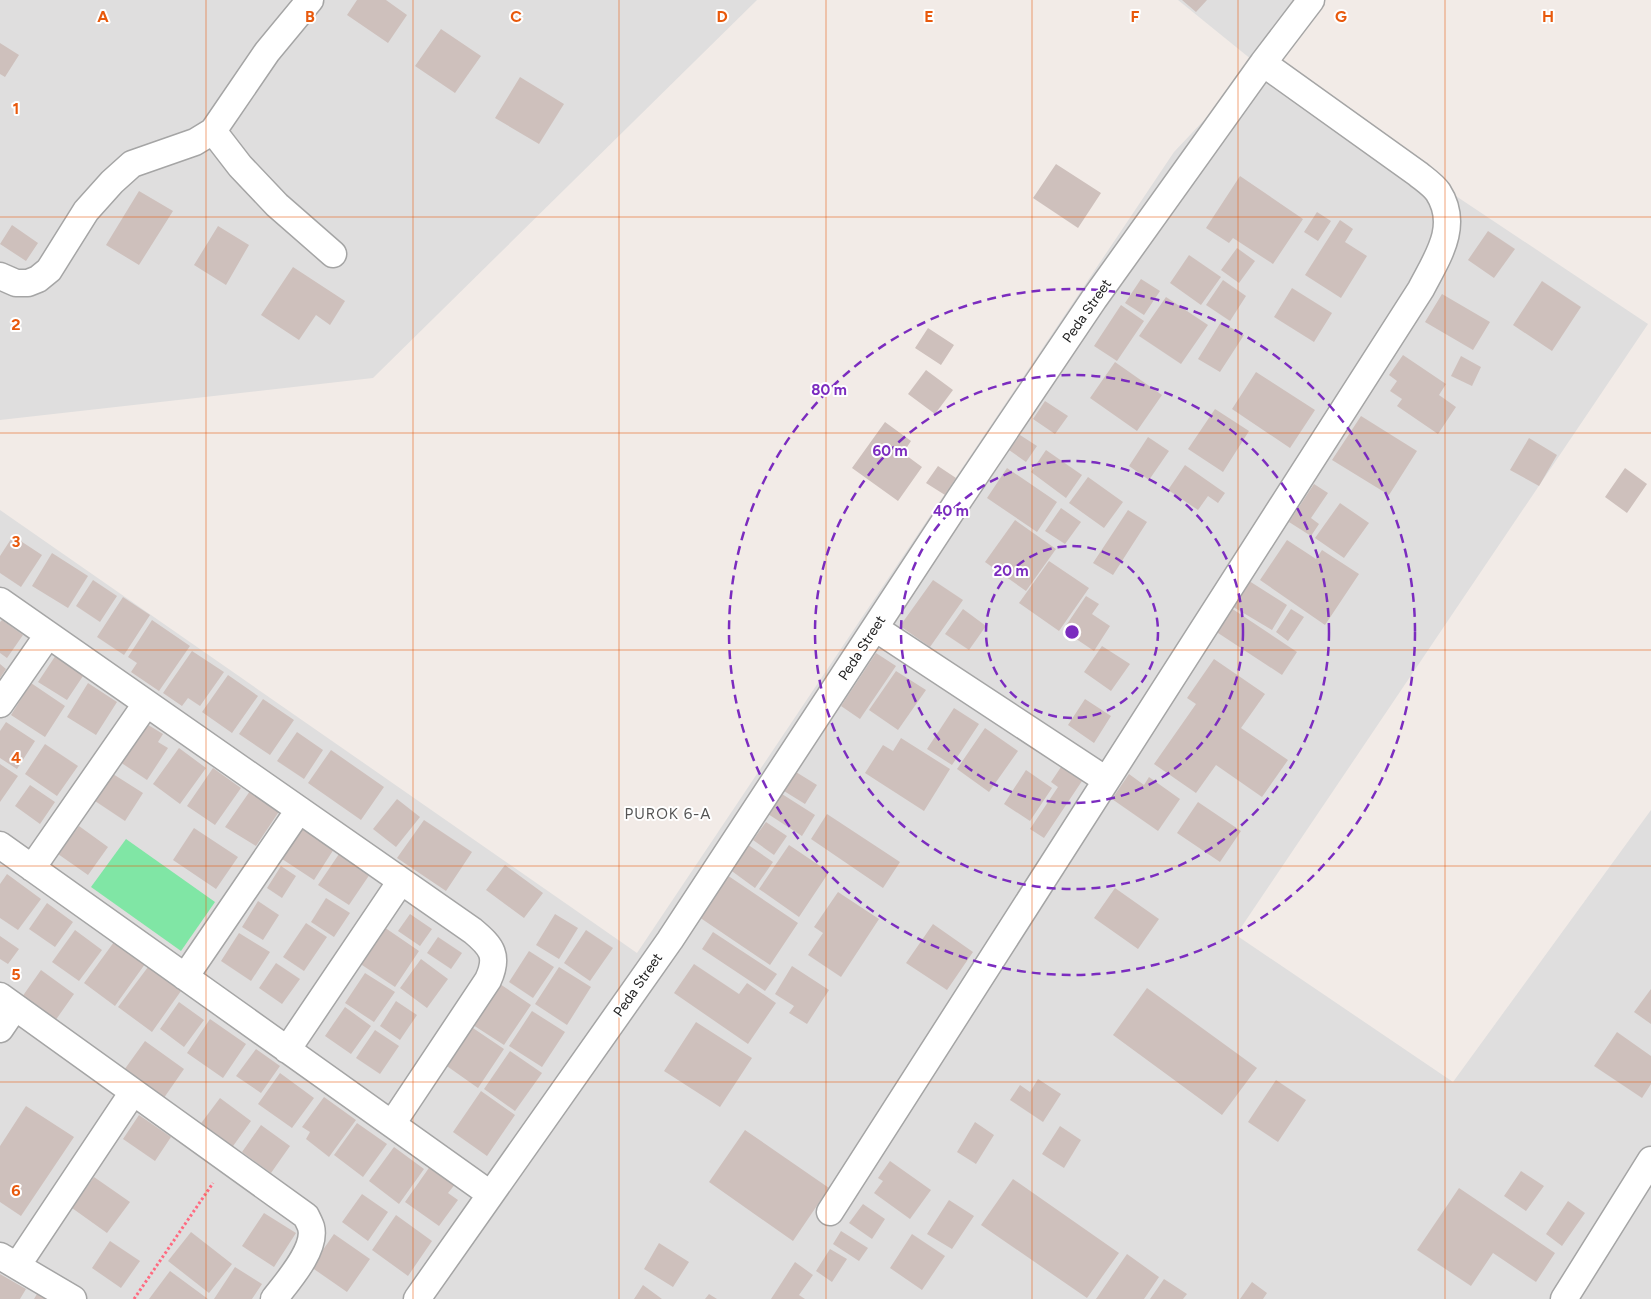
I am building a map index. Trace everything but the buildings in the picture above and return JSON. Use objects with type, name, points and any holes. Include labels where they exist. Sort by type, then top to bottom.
[{"type":"street","points":[[0,276],[16,283],[28,283],[38,279],[49,270],[86,211],[112,182],[132,164],[195,142],[214,130],[268,52],[310,0]]},
{"type":"street","name":"Peda Street","points":[[417,1299],[670,940],[960,498],[1094,299],[1262,63],[1311,0]]},
{"type":"street","points":[[830,1212],[1420,289],[1440,254],[1447,231],[1446,208],[1437,191],[1418,174],[1262,63]]},
{"type":"street","points":[[214,130],[240,166],[277,205],[333,254]]},
{"type":"street","points":[[0,601],[473,931],[486,942],[492,954],[494,968],[488,980],[392,1124]]},
{"type":"street","points":[[875,628],[1106,780]]},
{"type":"street","points":[[0,704],[48,635]]},
{"type":"street","points":[[32,868],[146,704]]},
{"type":"street","points":[[185,977],[299,810]]},
{"type":"street","points":[[0,845],[490,1194]]},
{"type":"street","points":[[287,1050],[401,882]]},
{"type":"street","points":[[0,1029],[7,1001],[306,1216],[312,1228],[311,1242],[307,1253],[274,1299]]},
{"type":"street","points":[[73,1299],[8,1261],[134,1092]]},
{"type":"street","points":[[1564,1299],[1651,1160]]},
{"type":"path","points":[[134,1299],[229,1160]]},
{"type":"shaded area","points":[[0,0],[757,0],[373,378],[0,420]]},
{"type":"shaded area","points":[[1178,0],[1308,0],[1258,64],[1648,324],[1236,935],[1453,1082],[1651,810],[1651,1299],[0,1299],[0,510],[637,953],[1174,152],[1257,64]]},
{"type":"green space","points":[[126,839],[215,902],[181,951],[91,887]]},
{"type":"district","name":"PUROK 6-A","points":[[668,814]]}]
